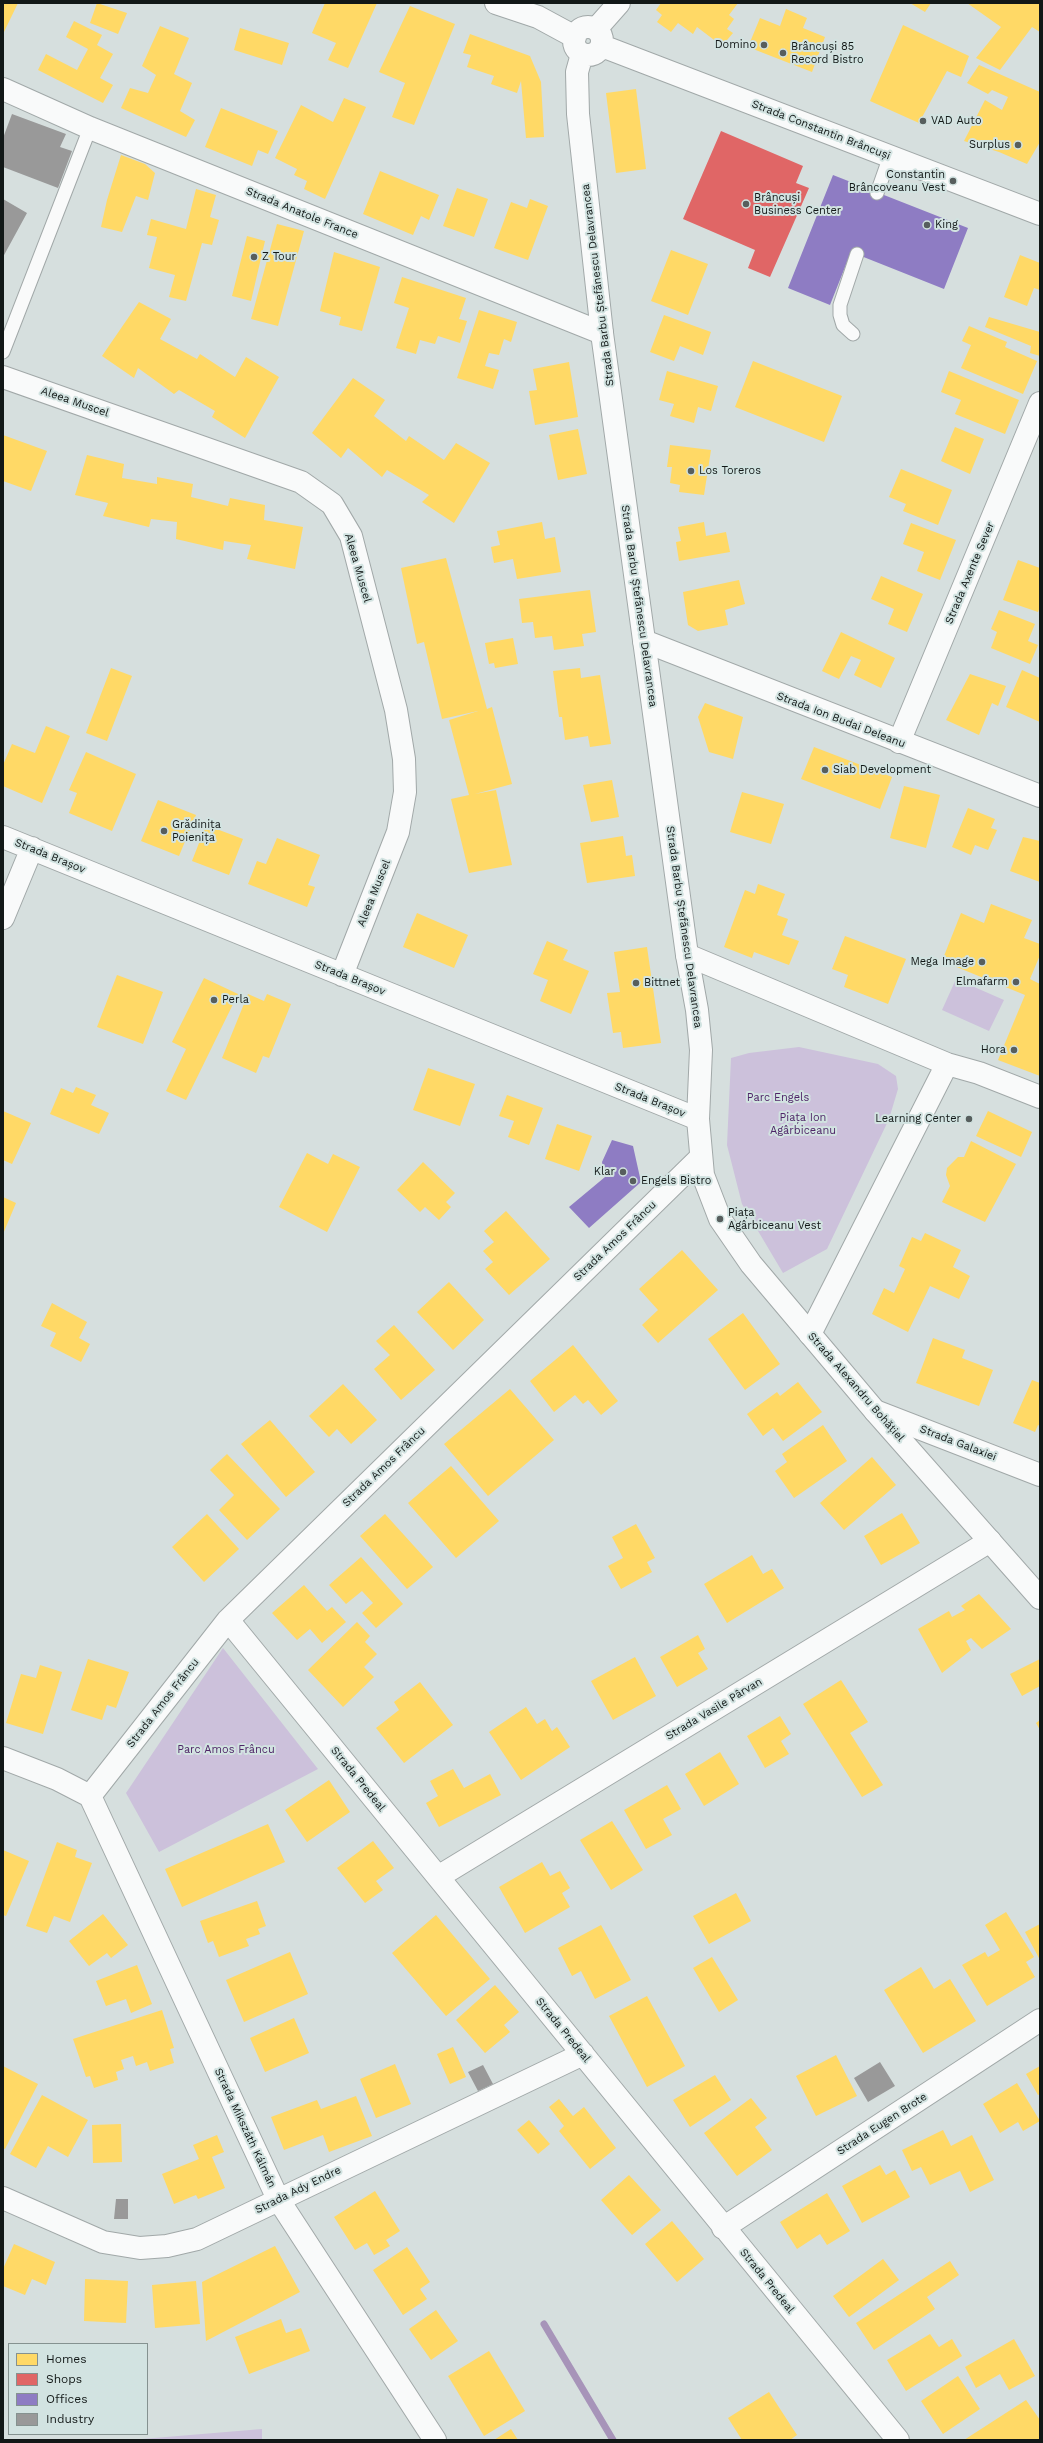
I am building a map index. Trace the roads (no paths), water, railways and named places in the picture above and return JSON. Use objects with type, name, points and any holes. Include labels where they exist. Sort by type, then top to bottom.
[{"type":"street","name":"Strada Constantin Brâncuși","points":[[496,3],[538,17],[589,41],[1040,214]]},
{"type":"street","points":[[589,41],[619,3]]},
{"type":"street","name":"Strada Barbu Ștefănescu Delavrancea","points":[[589,41],[577,72],[578,114],[602,333],[688,955],[697,1010],[701,1050],[698,1119],[700,1158]]},
{"type":"street","name":"Strada Anatole France","points":[[3,89],[90,128],[602,333]]},
{"type":"street","name":"Aleea Muscel","points":[[3,377],[301,482],[332,504],[351,536],[396,710],[404,758],[405,792],[398,832],[342,975]]},
{"type":"street","name":"Strada Axente Sever","points":[[899,742],[1040,403]]},
{"type":"street","name":"Strada Ion Budai Deleanu","points":[[644,641],[1040,796]]},
{"type":"street","name":"Strada Brașov","points":[[3,837],[698,1119]]},
{"type":"street","points":[[3,918],[32,848]]},
{"type":"street","points":[[688,955],[947,1064],[979,1073],[1040,1097]]},
{"type":"street","points":[[810,1334],[947,1064]]},
{"type":"street","name":"Strada Alexandru Bohățiel","points":[[700,1158],[708,1191],[731,1236],[751,1264],[875,1411],[1040,1598]]},
{"type":"street","name":"Strada Amos Frâncu","points":[[90,1796],[228,1620],[700,1158]]},
{"type":"street","name":"Strada Galaxiei","points":[[875,1411],[1040,1475]]},
{"type":"street","name":"Strada Vasile Pârvan","points":[[438,1877],[990,1541]]},
{"type":"street","name":"Strada Predeal","points":[[228,1620],[898,2440]]},
{"type":"street","points":[[3,1758],[57,1779],[90,1796]]},
{"type":"street","name":"Strada Mikszáth Kálmán","points":[[90,1796],[278,2199],[435,2440]]},
{"type":"street","name":"Strada Eugen Brote","points":[[724,2228],[1040,2020]]},
{"type":"street","name":"Strada Ady Endre","points":[[3,2198],[103,2242],[140,2248],[167,2246],[197,2239],[583,2054]]},
{"type":"lane","points":[[3,352],[90,128]]},
{"type":"lane","points":[[877,193],[890,156]]},
{"type":"lane","points":[[853,334],[843,325],[840,315],[840,306],[857,254]]},
{"type":"waterway","points":[[544,2324],[613,2440]]},
{"type":"place","name":"Domino","points":[[764,45]]},
{"type":"place","name":"Brâncuși 85 Record Bistro","points":[[783,53]]},
{"type":"place","name":"VAD Auto","points":[[923,121]]},
{"type":"place","name":"Surplus","points":[[1018,145]]},
{"type":"place","name":"Constantin Brâncoveanu Vest","points":[[953,181]]},
{"type":"place","name":"Brâncuși Business Center","points":[[746,204]]},
{"type":"place","name":"King","points":[[927,225]]},
{"type":"place","name":"Z Tour","points":[[254,257]]},
{"type":"place","name":"Los Toreros","points":[[691,471]]},
{"type":"place","name":"Siab Development","points":[[825,770]]},
{"type":"place","name":"Grădinița Poienița","points":[[164,831]]},
{"type":"place","name":"Mega Image","points":[[982,962]]},
{"type":"place","name":"Elmafarm","points":[[1016,982]]},
{"type":"place","name":"Bittnet","points":[[636,983]]},
{"type":"place","name":"Perla","points":[[214,1000]]},
{"type":"place","name":"Hora","points":[[1014,1050]]},
{"type":"place","name":"Learning Center","points":[[969,1119]]},
{"type":"place","name":"Klar","points":[[623,1172]]},
{"type":"place","name":"Engels Bistro","points":[[633,1181]]},
{"type":"place","name":"Piața Agârbiceanu Vest","points":[[720,1219]]},
{"type":"park label","name":"Parc Engels","points":[[778,1098]]},
{"type":"park label","name":"Piața Ion Agârbiceanu","points":[[803,1124]]},
{"type":"park label","name":"Parc Amos Frâncu","points":[[226,1750]]}]
